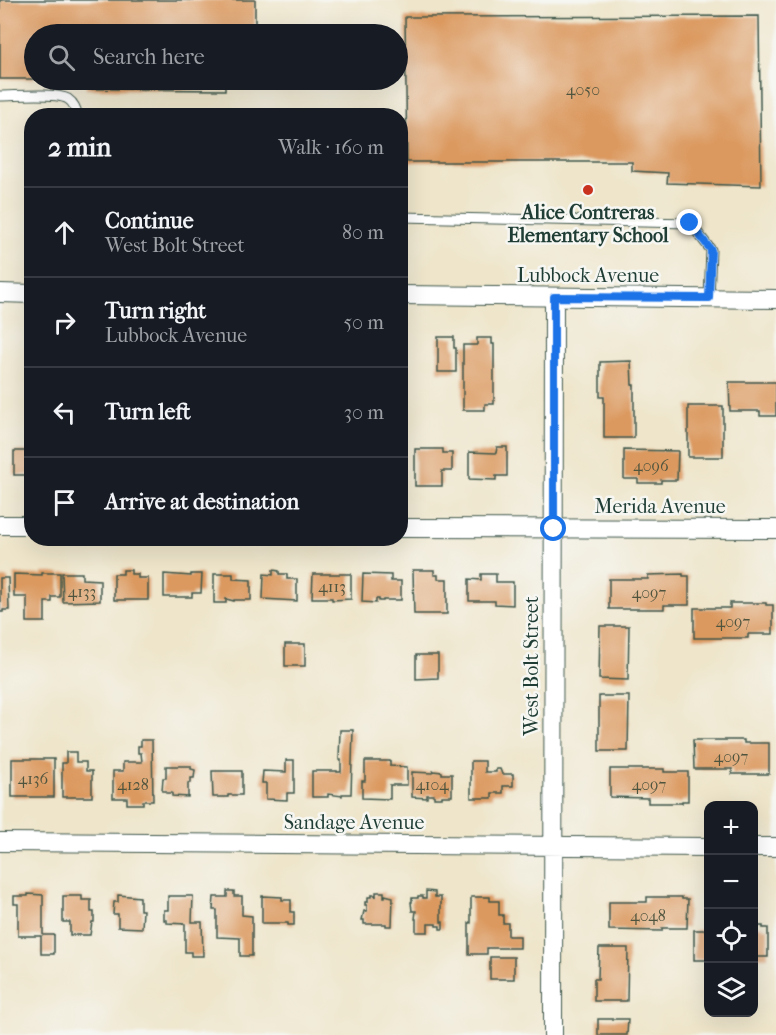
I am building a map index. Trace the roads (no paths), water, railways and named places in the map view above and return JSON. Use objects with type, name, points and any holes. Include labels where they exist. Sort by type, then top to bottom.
[{"type":"street","points":[[0,293],[24,294]]},
{"type":"street","name":"Lubbock Avenue","points":[[408,295],[776,299]]},
{"type":"street","name":"West Bolt Street","points":[[553,1035],[554,297]]},
{"type":"street","points":[[0,525],[24,525]]},
{"type":"street","name":"Merida Avenue","points":[[408,528],[776,530]]},
{"type":"street","name":"Sandage Avenue","points":[[0,843],[704,847]]},
{"type":"street","points":[[758,847],[776,847]]},
{"type":"lane","points":[[0,96],[57,95],[68,99],[76,108]]},
{"type":"lane","points":[[408,217],[690,223],[711,250],[709,298]]},
{"type":"place","name":"Alice Contreras Elementary School","points":[[588,190]]}]
